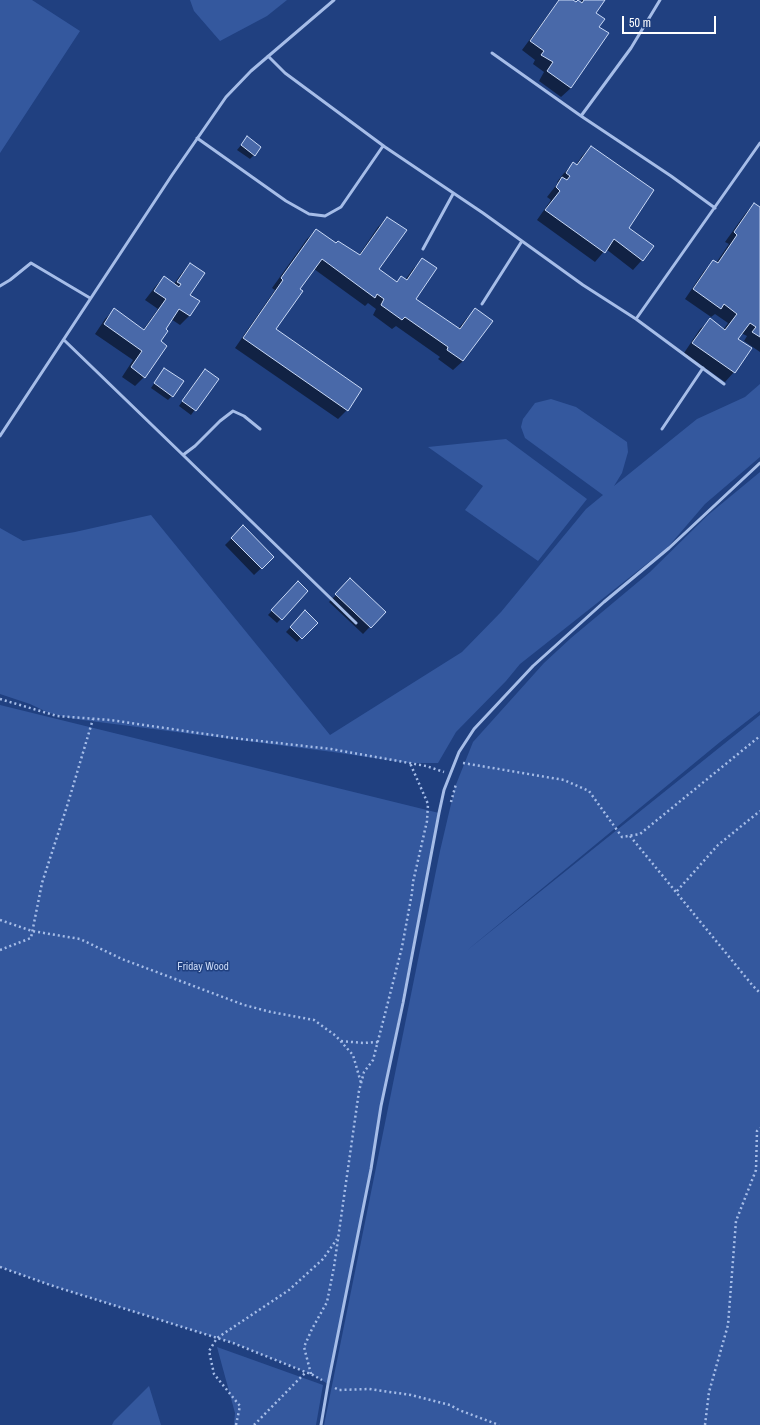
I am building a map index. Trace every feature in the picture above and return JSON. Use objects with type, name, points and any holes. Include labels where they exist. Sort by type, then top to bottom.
[{"type":"lane","points":[[0,436],[90,298],[226,97],[251,71],[334,0]]},
{"type":"lane","points":[[581,116],[631,48],[660,0]]},
{"type":"lane","points":[[492,53],[716,208]]},
{"type":"lane","points":[[268,56],[285,73],[383,146],[636,319],[724,384]]},
{"type":"lane","points":[[198,138],[286,201],[309,214],[325,216],[341,207],[383,146]]},
{"type":"lane","points":[[636,319],[716,208],[760,143]]},
{"type":"lane","points":[[423,249],[453,194]]},
{"type":"lane","points":[[482,304],[522,241]]},
{"type":"lane","points":[[0,286],[31,263],[90,298]]},
{"type":"lane","points":[[64,340],[356,623]]},
{"type":"lane","points":[[662,429],[703,368]]},
{"type":"lane","points":[[183,455],[233,411],[244,416],[260,429]]},
{"type":"lane","points":[[321,1425],[444,790],[459,752],[474,729],[533,666],[604,602],[668,548],[760,463]]},
{"type":"path","points":[[0,698],[57,716],[110,720],[233,738],[331,749],[426,766],[450,774]]},
{"type":"path","points":[[0,950],[31,938],[42,883],[68,803],[92,719]]},
{"type":"path","points":[[460,770],[462,762],[564,780],[589,791],[622,837],[640,834],[760,736]]},
{"type":"path","points":[[311,1374],[304,1347],[327,1302],[334,1266],[361,1084],[364,1072],[373,1060],[402,947],[413,882],[425,828],[428,804],[410,763]]},
{"type":"path","points":[[450,806],[458,777]]},
{"type":"path","points":[[677,891],[718,844],[760,811]]},
{"type":"path","points":[[425,828],[436,830]]},
{"type":"path","points":[[630,835],[760,993]]},
{"type":"path","points":[[0,920],[32,931],[80,939],[122,959],[244,1005],[314,1020],[336,1036],[353,1055],[361,1084]]},
{"type":"path","points":[[340,1040],[363,1043],[378,1042]]},
{"type":"path","points":[[705,1425],[709,1392],[728,1324],[736,1221],[756,1170],[757,1131],[760,1128]]},
{"type":"path","points":[[236,1425],[240,1406],[214,1374],[209,1351],[217,1338],[289,1290],[323,1259],[337,1238]]},
{"type":"path","points":[[0,1267],[50,1285],[217,1338],[311,1374],[338,1390],[369,1389],[411,1395],[450,1404],[458,1410],[499,1425]]},
{"type":"path","points":[[254,1425],[306,1372]]},
{"type":"green space","points":[[0,0],[32,0],[80,31],[0,153]]},
{"type":"green space","points":[[190,0],[287,0],[267,16],[220,41],[194,11]]},
{"type":"green space","points":[[760,384],[760,457],[705,504],[668,547],[520,664],[506,681],[456,732],[438,763],[408,763],[75,719],[49,713],[30,704],[0,694],[0,528],[23,541],[75,532],[151,515],[330,735],[462,652],[501,612],[586,509],[603,495],[525,438],[521,427],[523,419],[535,403],[551,399],[576,407],[627,442],[628,452],[622,473],[614,486],[697,419],[745,397]]},
{"type":"green space","points":[[506,439],[587,499],[538,561],[465,510],[483,486],[428,447]]},
{"type":"green space","points":[[760,472],[760,711],[720,742],[465,952],[760,715],[760,1425],[324,1425],[440,851],[455,787],[473,742],[544,663],[571,638],[650,572],[708,515]]},
{"type":"green space","name":"Friday Wood","points":[[0,705],[439,813],[328,1384],[313,1375],[233,1343],[50,1285],[0,1267]]},
{"type":"green space","points":[[217,1347],[323,1385],[316,1425],[234,1425],[235,1413]]},
{"type":"green space","points":[[149,1386],[161,1425],[112,1425],[114,1421]]},
{"type":"building","points":[[559,0],[573,0],[576,2],[578,0],[582,3],[584,0],[605,0],[596,13],[605,19],[599,27],[609,33],[571,88],[547,71],[553,62],[541,55],[544,51],[530,41]]},
{"type":"building","points":[[247,136],[261,147],[255,156],[241,145]]},
{"type":"building","points":[[591,146],[654,190],[629,228],[654,246],[643,261],[614,239],[605,253],[545,210],[560,191],[556,187],[562,177],[567,180],[570,176],[566,173],[573,162],[577,165]]},
{"type":"building","points":[[754,203],[760,207],[760,337],[752,332],[756,327],[750,323],[738,339],[752,348],[735,373],[692,343],[710,318],[725,330],[737,314],[724,304],[721,309],[693,289],[713,260],[718,263],[737,235],[734,232]]},
{"type":"building","points":[[387,217],[407,230],[379,269],[397,282],[401,276],[407,280],[422,258],[437,268],[416,299],[460,329],[475,308],[493,321],[463,361],[447,350],[448,347],[405,317],[402,320],[381,305],[384,299],[377,294],[375,298],[322,259],[300,289],[303,291],[276,329],[362,389],[348,411],[243,338],[283,280],[281,278],[316,229],[336,243],[338,241],[360,255]]},
{"type":"building","points":[[190,263],[205,273],[190,295],[200,301],[190,316],[179,309],[166,329],[168,331],[161,341],[167,346],[145,378],[131,367],[142,351],[104,324],[114,308],[144,330],[166,299],[154,291],[164,276],[179,287],[181,284],[177,282]]},
{"type":"building","points":[[164,368],[184,381],[173,397],[154,383]]},
{"type":"building","points":[[205,369],[219,379],[196,411],[182,401]]},
{"type":"building","points":[[243,525],[274,557],[262,569],[231,538]]},
{"type":"building","points":[[350,578],[386,612],[371,628],[335,594]]},
{"type":"building","points":[[298,581],[308,591],[282,620],[271,610]]},
{"type":"building","points":[[305,610],[318,623],[302,639],[290,627]]}]
